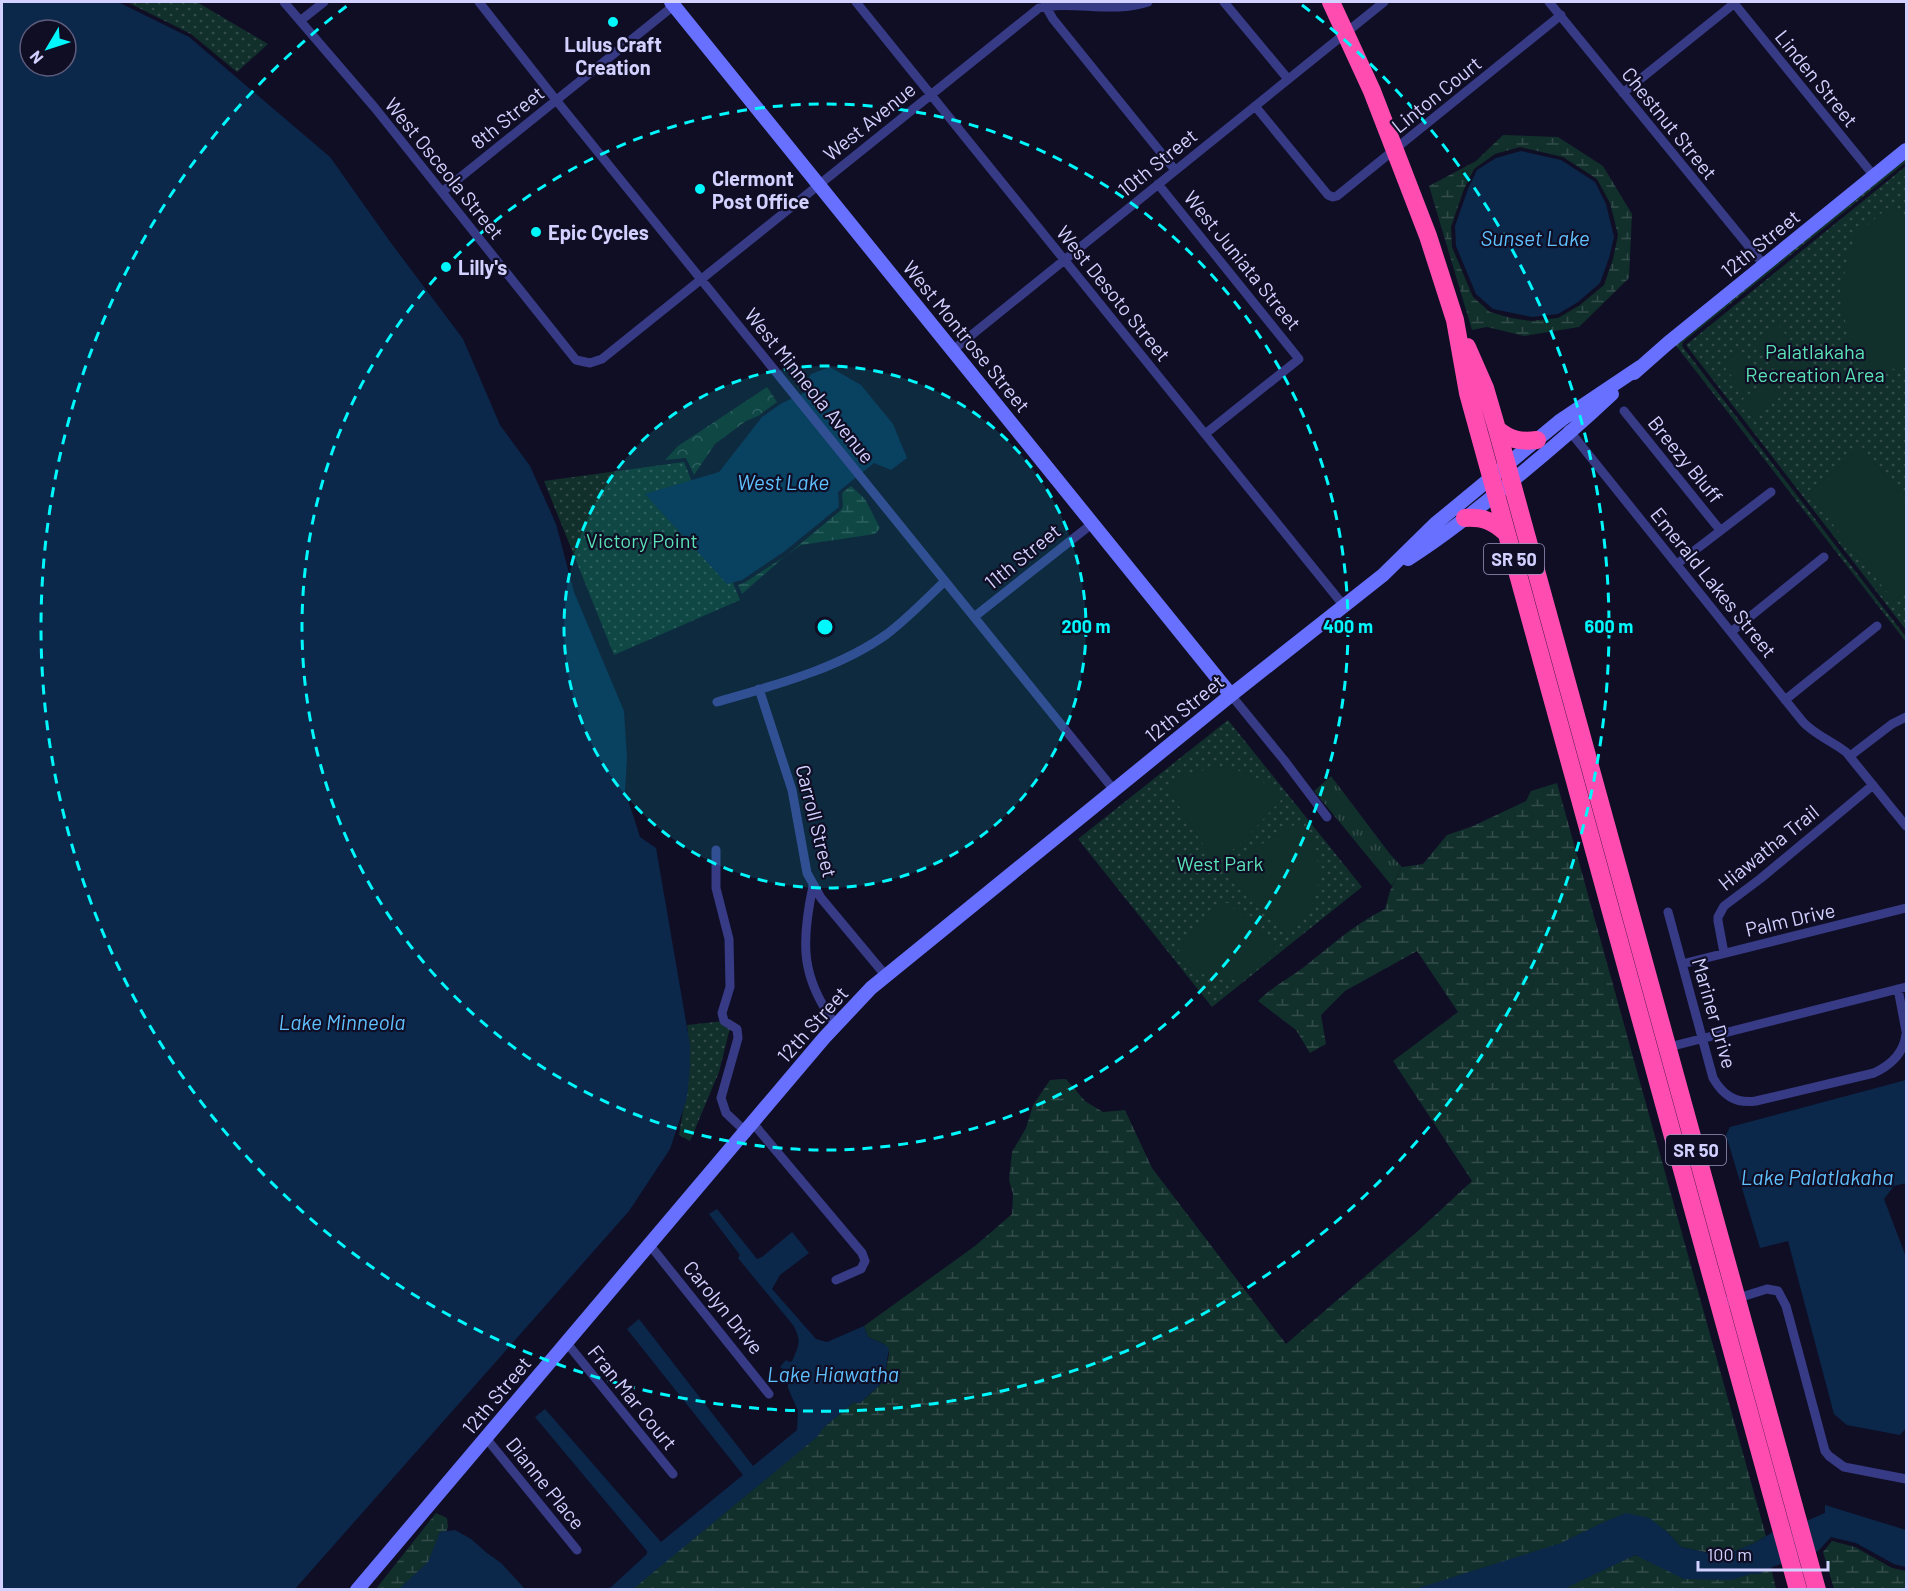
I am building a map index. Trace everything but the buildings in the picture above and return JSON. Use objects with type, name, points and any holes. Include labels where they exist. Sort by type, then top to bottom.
[{"type":"highway","name":"SR 50","points":[[1331,2],[1396,150],[1428,236],[1455,320],[1485,388],[1817,1590]]},
{"type":"highway","name":"SR 50","points":[[1455,320],[1468,393],[1493,486],[1798,1590]]},
{"type":"highway","points":[[1497,429],[1512,440],[1523,442],[1537,440]]},
{"type":"highway","points":[[1466,518],[1487,519],[1497,524],[1506,533]]},
{"type":"main road","name":"West Montrose Street","points":[[675,3],[1231,695]]},
{"type":"main road","name":"12th Street","points":[[1383,575],[1435,524],[1571,433],[1640,368],[1906,150]]},
{"type":"main road","name":"12th Street","points":[[1509,473],[1537,440],[1561,420],[1640,368]]},
{"type":"main road","name":"12th Street","points":[[357,1590],[836,1025],[886,976],[1231,695],[1383,575],[1444,536],[1466,518],[1493,486]]},
{"type":"street","name":"West Osceola Street","points":[[284,2],[375,108],[576,360]]},
{"type":"street","points":[[300,21],[324,2]]},
{"type":"street","name":"West Minneola Avenue","points":[[479,2],[1114,790]]},
{"type":"street","name":"West Desoto Street","points":[[856,2],[1344,606]]},
{"type":"street","points":[[1045,5],[1071,3],[1115,6],[1148,2]]},
{"type":"street","points":[[1224,2],[1288,79]]},
{"type":"street","name":"10th Street","points":[[953,350],[1384,2]]},
{"type":"street","name":"Chestnut Street","points":[[1549,2],[1764,266]]},
{"type":"street","points":[[1623,93],[1734,2]]},
{"type":"street","name":"Linden Street","points":[[1734,2],[1874,176]]},
{"type":"street","name":"8th Street","points":[[441,192],[675,3]]},
{"type":"street","name":"West Avenue","points":[[576,360],[590,363],[602,359],[1028,15],[1045,5]]},
{"type":"street","name":"West Juniata Street","points":[[1045,5],[1053,19],[1175,170]]},
{"type":"street","name":"Linton Court","points":[[1255,106],[1328,195],[1337,196],[1561,15]]},
{"type":"street","name":"West Juniata Street","points":[[1158,184],[1299,359],[1205,434]]},
{"type":"street","name":"Breezy Bluff","points":[[1624,411],[1719,530]]},
{"type":"street","name":"Emerald Lakes Street","points":[[1561,420],[1785,700],[1808,727],[1835,743],[1850,756],[1906,826]]},
{"type":"street","points":[[1677,564],[1771,492]]},
{"type":"street","name":"11th Street","points":[[974,617],[1092,523]]},
{"type":"street","points":[[1435,524],[1444,536]]},
{"type":"street","points":[[1731,632],[1824,557]]},
{"type":"street","points":[[717,702],[809,673],[866,647],[900,624],[945,581]]},
{"type":"street","points":[[1785,700],[1877,626]]},
{"type":"street","name":"Carroll Street","points":[[759,689],[792,790],[804,860],[813,886],[886,976]]},
{"type":"street","points":[[1231,695],[1327,817]]},
{"type":"street","points":[[1850,756],[1892,724],[1906,717]]},
{"type":"street","name":"Hiawatha Trail","points":[[1724,953],[1718,921],[1724,906],[1760,879],[1873,784]]},
{"type":"street","points":[[716,850],[716,888],[729,939],[730,987],[722,1014],[724,1021],[736,1029],[738,1038],[721,1098],[726,1113],[749,1127],[862,1253],[866,1261],[861,1269],[836,1280]]},
{"type":"street","points":[[813,886],[805,931],[808,969],[816,995],[836,1025]]},
{"type":"street","name":"Palm Drive","points":[[1682,964],[1906,908]]},
{"type":"street","name":"Mariner Drive","points":[[1668,912],[1713,1077],[1718,1086],[1731,1099],[1747,1102],[1877,1071],[1887,1066],[1903,1050],[1906,1032],[1902,988]]},
{"type":"street","points":[[1650,1053],[1902,988]]},
{"type":"street","name":"Carolyn Drive","points":[[650,1244],[769,1394]]},
{"type":"street","points":[[1719,1304],[1767,1288],[1778,1291],[1786,1306],[1818,1427],[1828,1456],[1844,1467],[1906,1479]]},
{"type":"street","name":"Fran Mar Court","points":[[566,1342],[673,1474]]},
{"type":"street","name":"Dianne Place","points":[[486,1438],[577,1550]]},
{"type":"green space","points":[[127,2],[197,2],[268,44],[237,72],[191,34]]},
{"type":"green space","points":[[1503,135],[1558,137],[1603,166],[1632,214],[1629,278],[1579,327],[1524,336],[1487,327],[1472,330],[1429,186],[1476,161]],"holes":[[[1520,147],[1563,157],[1597,179],[1610,203],[1618,235],[1604,285],[1580,305],[1558,318],[1531,321],[1490,312],[1473,297],[1452,247],[1451,227],[1464,189],[1474,169],[1495,154]]]},
{"type":"green space","points":[[1906,156],[1906,162],[1683,342],[1682,346],[1906,637],[1906,642],[1674,343]]},
{"type":"green space","name":"Palatlakaha Recreation Area","points":[[1906,166],[1906,630],[1686,345]]},
{"type":"green space","points":[[1891,205],[1906,220],[1906,361],[1874,381],[1849,344],[1840,290],[1855,236]]},
{"type":"green space","points":[[1777,323],[1786,335],[1762,354],[1753,342]]},
{"type":"green space","points":[[1789,338],[1798,350],[1773,369],[1764,358]]},
{"type":"green space","points":[[1739,350],[1761,377],[1744,391],[1722,364]]},
{"type":"green space","points":[[1802,354],[1811,365],[1786,384],[1777,373]]},
{"type":"green space","points":[[1767,380],[1780,397],[1754,418],[1741,401]]},
{"type":"green space","points":[[767,387],[777,402],[715,444],[694,475],[686,458],[665,460],[678,446]]},
{"type":"green space","points":[[1862,447],[1906,502],[1906,592],[1894,601],[1808,493]]},
{"type":"green space","name":"Victory Point","points":[[684,462],[740,600],[614,655],[544,481]]},
{"type":"green space","points":[[851,486],[865,499],[880,528],[875,534],[801,545],[788,554],[841,510],[842,493]]},
{"type":"green space","points":[[785,556],[742,594],[738,585]]},
{"type":"green space","name":"West Park","points":[[1228,720],[1362,887],[1212,1007],[1078,839]]},
{"type":"green space","points":[[1222,767],[1255,777],[1283,798],[1243,841],[1221,860],[1213,858],[1167,787],[1193,773]]},
{"type":"green space","points":[[1331,776],[1402,867],[1392,886],[1314,791]]},
{"type":"green space","points":[[1557,783],[1766,1536],[1723,1556],[1681,1547],[1667,1532],[1582,1542],[1468,1590],[629,1590],[854,1402],[860,1403],[884,1381],[889,1353],[884,1344],[868,1337],[864,1326],[975,1246],[1012,1214],[1013,1194],[1009,1180],[1012,1152],[1026,1128],[1033,1105],[1050,1080],[1066,1079],[1085,1101],[1103,1112],[1125,1110],[1152,1168],[1286,1344],[1418,1231],[1472,1181],[1393,1061],[1458,1012],[1417,951],[1345,991],[1321,1015],[1326,1044],[1310,1053],[1296,1030],[1258,1001],[1353,928],[1385,909],[1390,891],[1402,867],[1423,864],[1447,835],[1473,826],[1526,801],[1531,791]]},
{"type":"green space","points":[[1301,821],[1316,848],[1320,878],[1310,911],[1288,935],[1244,894],[1229,876],[1229,867],[1245,854]]},
{"type":"green space","points":[[1219,903],[1228,903],[1277,950],[1260,967],[1238,977],[1227,979],[1205,975],[1175,957],[1189,936]]},
{"type":"green space","points":[[724,1021],[731,1024],[719,1072],[690,1141],[679,1135],[689,1067],[687,1025]]},
{"type":"green space","points":[[436,1513],[447,1518],[448,1527],[416,1589],[375,1590]]},
{"type":"green space","points":[[1832,1541],[1855,1547],[1892,1568],[1906,1571],[1906,1589],[1834,1589],[1823,1552]]},
{"type":"green space","points":[[1604,1551],[1759,1574],[1771,1567],[1776,1589],[1536,1590]]},
{"type":"water","name":"Lake Minneola","points":[[2,2],[118,2],[189,37],[330,157],[463,339],[500,425],[530,466],[556,524],[574,592],[624,711],[627,758],[625,792],[640,837],[656,848],[690,1045],[687,1098],[670,1149],[629,1211],[295,1589],[2,1589]]},
{"type":"water","name":"Sunset Lake","points":[[1521,151],[1561,160],[1595,182],[1606,204],[1614,237],[1600,283],[1578,302],[1558,314],[1532,317],[1493,309],[1476,294],[1456,246],[1455,226],[1477,170],[1496,158]]},
{"type":"water","name":"West Lake","points":[[830,367],[861,385],[893,424],[907,458],[891,470],[874,463],[838,492],[839,507],[785,551],[742,580],[727,584],[645,494],[719,472],[762,417],[782,403],[810,390],[806,383],[811,374]]},
{"type":"water","name":"Lake Palatlakaha","points":[[1906,1080],[1906,1183],[1894,1186],[1884,1199],[1906,1257],[1906,1428],[1900,1435],[1847,1425],[1834,1414],[1788,1241],[1760,1248],[1726,1135],[1730,1127]]},
{"type":"water","name":"Lake Hiawatha","points":[[717,1209],[757,1259],[792,1232],[809,1253],[780,1275],[772,1289],[816,1339],[827,1342],[864,1326],[868,1337],[889,1348],[884,1381],[860,1403],[854,1402],[823,1428],[817,1437],[633,1589],[609,1589],[647,1554],[647,1551],[535,1417],[545,1409],[661,1542],[743,1475],[627,1329],[639,1319],[753,1466],[797,1430],[798,1411],[788,1388],[788,1373],[780,1367],[786,1360],[792,1361],[798,1347],[798,1335],[793,1325],[738,1258],[740,1255],[709,1214]]},
{"type":"water","points":[[1825,1505],[1906,1530],[1906,1567],[1894,1564],[1856,1543],[1831,1537],[1818,1551],[1759,1574],[1731,1580],[1684,1579],[1635,1555],[1564,1589],[1412,1590],[1561,1543],[1626,1513],[1649,1518],[1681,1547],[1722,1556],[1755,1543],[1776,1530],[1790,1528],[1825,1513]]},
{"type":"water","points":[[455,1530],[471,1539],[501,1563],[525,1589],[399,1589],[428,1562],[440,1532]]},
{"type":"place","name":"Lulus Craft Creation","points":[[613,22]]},
{"type":"place","name":"Clermont Post Office","points":[[700,189]]},
{"type":"place","name":"Epic Cycles","points":[[536,232]]},
{"type":"place","name":"Lilly's","points":[[446,267]]}]
